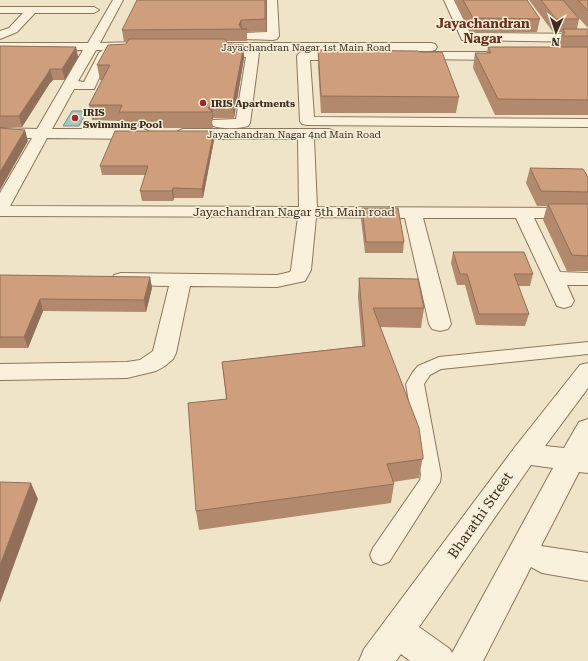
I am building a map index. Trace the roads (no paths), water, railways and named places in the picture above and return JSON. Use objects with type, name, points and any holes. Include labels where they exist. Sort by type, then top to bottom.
[{"type":"street","points":[[0,208],[118,0]]},
{"type":"street","points":[[128,0],[111,35],[143,43]]},
{"type":"street","points":[[208,36],[237,42],[273,36],[272,0]]},
{"type":"street","points":[[449,0],[466,37],[558,46],[588,37],[578,26]]},
{"type":"street","points":[[0,10],[94,10]]},
{"type":"street","points":[[0,35],[12,30],[32,10]]},
{"type":"street","points":[[540,25],[558,46]]},
{"type":"street","name":"Jayachandran Nagar 1st Main Road","points":[[162,131],[243,123],[253,54],[198,50],[237,42],[409,51],[558,46],[588,47]]},
{"type":"street","points":[[0,48],[91,47],[143,43]]},
{"type":"street","points":[[69,86],[89,86],[105,53],[143,43]]},
{"type":"street","points":[[0,48],[74,50],[70,57]]},
{"type":"street","points":[[521,56],[409,51],[303,56],[307,121],[588,123]]},
{"type":"street","points":[[0,123],[31,123]]},
{"type":"street","name":"Jayachandran Nagar 4nd Main Road","points":[[0,133],[42,134],[162,131],[306,134],[588,135]]},
{"type":"street","points":[[102,279],[277,281],[298,277],[301,270],[308,213],[306,134]]},
{"type":"street","name":"Jayachandran Nagar 5th Main road","points":[[0,211],[588,213]]},
{"type":"street","points":[[413,213],[440,324]]},
{"type":"street","points":[[522,213],[564,301]]},
{"type":"street","points":[[554,278],[588,279]]},
{"type":"street","points":[[0,372],[127,370],[139,369],[161,359],[164,353],[181,280]]},
{"type":"street","name":"Bharathi Street","points":[[376,661],[524,454],[588,371]]},
{"type":"street","points":[[466,661],[580,461],[588,429]]},
{"type":"street","points":[[524,454],[580,461]]},
{"type":"street","points":[[542,559],[588,567]]},
{"type":"street","points":[[398,632],[438,661]]},
{"type":"lane","points":[[381,555],[430,482],[431,475],[415,384],[419,374],[429,367],[439,363],[588,348]]},
{"type":"water","name":"IRIS Swimming Pool","points":[[72,111],[87,111],[79,126],[63,126]]},
{"type":"place","name":"IRIS Apartments","points":[[203,103]]},
{"type":"place","name":"IRIS Swimming Pool","points":[[75,118]]},
{"type":"district","name":"Jayachandran Nagar","points":[[483,30]]}]
